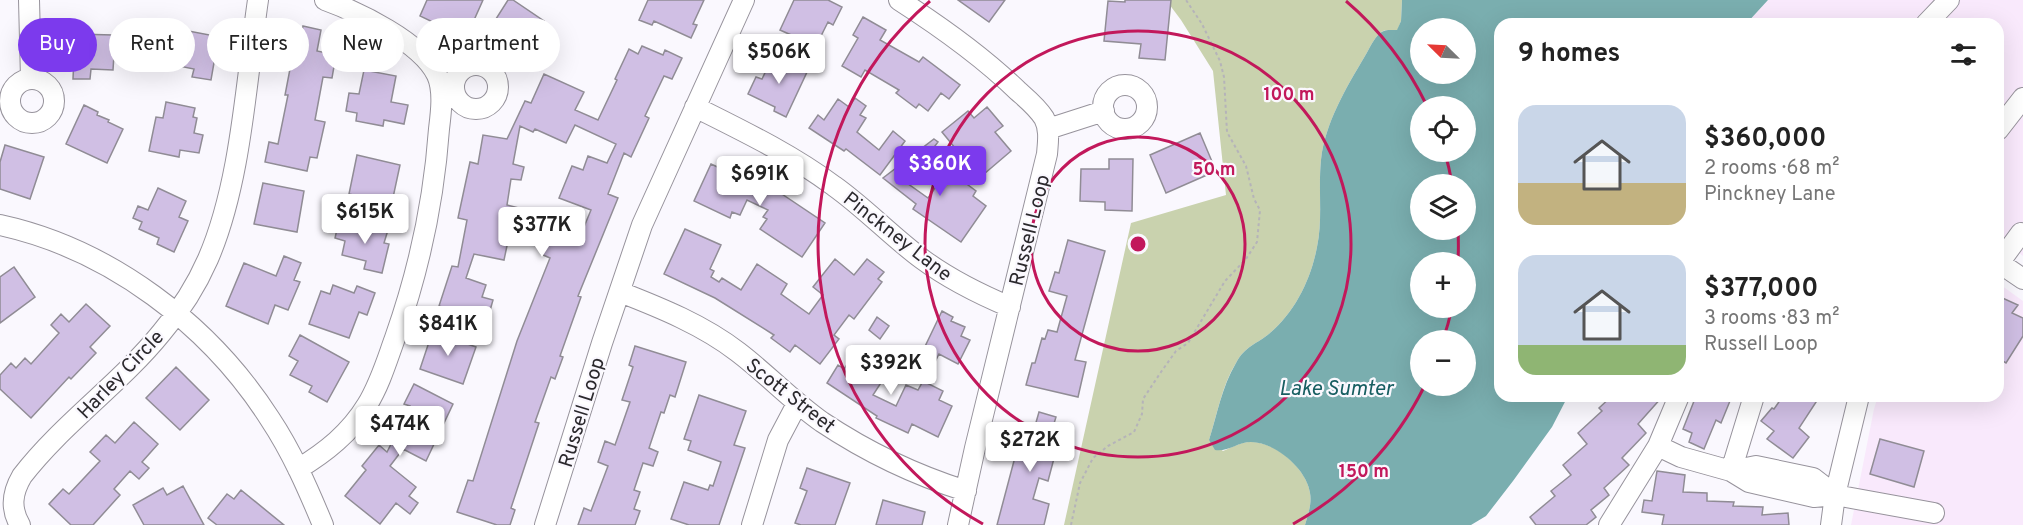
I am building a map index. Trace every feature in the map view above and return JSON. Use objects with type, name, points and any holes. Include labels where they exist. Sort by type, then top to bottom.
[{"type":"street","points":[[29,0],[31,79]]},
{"type":"street","name":"Harley Circle","points":[[20,525],[13,507],[13,496],[22,476],[164,331],[198,280],[208,260],[223,218],[233,171],[258,0]]},
{"type":"street","points":[[298,469],[336,443],[353,425],[377,386],[406,307],[426,228],[447,89],[431,66],[413,48],[349,9],[325,0]]},
{"type":"street","name":"Russell Loop","points":[[545,525],[642,225],[744,0]]},
{"type":"street","points":[[899,0],[964,44],[1010,83],[1038,110],[1048,129],[1104,111]]},
{"type":"street","points":[[1932,18],[1949,0]]},
{"type":"street","points":[[2004,122],[2023,98]]},
{"type":"street","name":"Pinckney Lane","points":[[695,107],[776,147],[859,205],[923,260],[960,284],[1010,307]]},
{"type":"street","name":"Russell Loop","points":[[958,525],[1047,154],[1048,129]]},
{"type":"street","points":[[0,225],[54,242],[89,257],[138,285],[175,313],[224,359],[270,418],[298,469],[323,525]]},
{"type":"street","points":[[2004,254],[2021,233]]},
{"type":"street","points":[[2004,266],[2023,279]]},
{"type":"street","name":"Scott Street","points":[[620,292],[674,314],[714,336],[746,358],[797,404],[850,440],[907,470],[966,491]]},
{"type":"street","points":[[1609,525],[1658,446],[1676,402]]},
{"type":"street","points":[[1731,471],[1752,402]]},
{"type":"street","points":[[1831,525],[1835,495],[1858,402]]},
{"type":"street","points":[[752,525],[778,440],[797,404]]},
{"type":"street","points":[[1658,446],[1681,457],[1731,471],[1749,482],[1787,482],[1814,497],[1835,495],[1934,513]]},
{"type":"path","points":[[1071,525],[1080,483],[1093,458],[1108,446],[1134,432],[1142,414],[1143,399],[1176,351],[1188,343],[1225,281],[1246,259],[1257,242],[1260,210],[1254,199],[1246,166],[1227,132],[1224,77],[1220,61],[1202,24],[1186,0]]},
{"type":"shaded area","points":[[1768,0],[2023,0],[2023,256],[2004,242],[2004,18],[1752,18]]},
{"type":"shaded area","points":[[2004,287],[2023,301],[2023,525],[1851,525],[1876,402],[2004,402]]},
{"type":"green space","points":[[1166,0],[1402,0],[1401,21],[1397,31],[1384,31],[1374,41],[1344,93],[1327,133],[1321,160],[1319,236],[1306,283],[1294,305],[1279,325],[1240,357],[1223,390],[1209,440],[1223,451],[1243,443],[1259,443],[1269,446],[1288,458],[1308,484],[1310,505],[1305,525],[1064,525],[1131,223],[1226,195],[1213,71]]},
{"type":"water","name":"Lake Sumter","points":[[1402,0],[1768,0],[1752,18],[1494,18],[1494,402],[1565,402],[1552,427],[1513,481],[1486,516],[1471,525],[1305,525],[1310,505],[1308,484],[1288,458],[1270,447],[1251,442],[1224,450],[1215,450],[1209,440],[1223,391],[1240,357],[1279,325],[1294,305],[1306,283],[1319,236],[1321,160],[1327,133],[1344,93],[1376,38],[1380,33],[1397,30],[1401,21]]},
{"type":"building","points":[[427,0],[483,0],[475,18],[424,18],[420,16]]},
{"type":"building","points":[[508,0],[513,0],[540,18],[497,18]]},
{"type":"building","points":[[648,0],[704,0],[693,24],[697,25],[691,38],[654,21],[652,25],[639,20]]},
{"type":"building","points":[[794,0],[828,0],[842,7],[833,25],[828,22],[817,44],[780,30]]},
{"type":"building","points":[[958,0],[1005,0],[989,22]]},
{"type":"building","points":[[1125,0],[1171,0],[1165,60],[1139,58],[1141,44],[1104,41],[1108,1],[1125,2]]},
{"type":"building","points":[[863,17],[886,30],[880,40],[919,62],[923,57],[960,85],[949,99],[941,93],[928,111],[919,104],[916,108],[896,93],[899,90],[865,70],[861,77],[842,66],[858,38],[853,35]]},
{"type":"building","points":[[309,27],[321,30],[317,51],[321,52],[321,72],[333,72],[332,78],[323,77],[315,120],[325,122],[317,158],[310,157],[307,171],[265,162],[269,142],[278,144],[288,95],[285,95],[289,72],[309,72]]},
{"type":"building","points":[[195,32],[207,34],[207,72],[212,72],[211,80],[192,77],[195,72]]},
{"type":"building","points":[[97,35],[109,35],[109,70],[97,69]]},
{"type":"building","points":[[642,46],[663,55],[665,50],[682,58],[672,79],[664,76],[645,116],[649,118],[631,157],[624,153],[608,194],[618,198],[578,296],[581,297],[560,356],[563,357],[555,379],[551,377],[535,422],[539,423],[511,508],[515,510],[510,525],[497,525],[457,512],[468,480],[473,481],[517,341],[550,258],[541,254],[547,240],[556,243],[563,227],[581,234],[591,210],[559,198],[572,166],[583,170],[588,156],[607,163],[616,144],[575,125],[566,143],[535,129],[533,132],[520,126],[513,164],[524,167],[521,180],[511,179],[507,205],[519,208],[512,242],[508,241],[504,260],[474,254],[466,278],[486,285],[482,297],[493,300],[489,314],[479,311],[477,318],[439,306],[452,266],[458,267],[467,220],[458,218],[470,162],[478,164],[483,135],[507,139],[525,101],[531,103],[544,74],[584,92],[575,110],[598,120],[629,49],[638,54]]},
{"type":"building","points":[[773,56],[807,72],[786,117],[774,111],[775,107],[748,94],[756,77],[762,79]]},
{"type":"building","points":[[73,72],[91,72],[90,79],[73,79]]},
{"type":"building","points":[[364,72],[396,76],[391,102],[408,105],[404,124],[384,120],[383,126],[356,121],[357,113],[346,111],[349,93],[359,94]]},
{"type":"building","points":[[855,98],[866,106],[860,115],[866,118],[857,132],[879,150],[893,131],[905,141],[880,175],[846,149],[844,151],[809,128],[818,115],[824,120],[838,99],[849,107]]},
{"type":"building","points":[[166,102],[195,108],[193,117],[197,118],[194,133],[203,135],[199,153],[180,150],[179,157],[149,151],[156,117],[163,118]]},
{"type":"building","points":[[84,105],[98,112],[97,115],[109,120],[108,122],[123,129],[107,163],[66,144]]},
{"type":"building","points":[[987,107],[1003,126],[995,132],[1011,151],[984,174],[968,156],[964,159],[942,132],[968,111],[974,118]]},
{"type":"building","points":[[1200,133],[1216,171],[1166,193],[1150,155]]},
{"type":"building","points":[[934,139],[938,142],[907,183],[928,198],[948,170],[976,191],[973,196],[986,206],[961,242],[913,209],[916,204],[883,178]]},
{"type":"building","points":[[5,145],[44,157],[30,199],[0,189],[0,162]]},
{"type":"building","points":[[357,155],[400,165],[391,207],[374,204],[375,200],[349,194]]},
{"type":"building","points":[[1109,159],[1133,159],[1132,211],[1105,210],[1105,202],[1080,201],[1081,169],[1109,169]]},
{"type":"building","points":[[711,164],[739,177],[743,169],[765,179],[764,182],[825,223],[802,257],[760,229],[767,219],[763,217],[768,210],[747,200],[740,215],[732,212],[730,218],[694,201]]},
{"type":"building","points":[[263,183],[304,191],[297,232],[254,224]]},
{"type":"building","points":[[158,188],[186,201],[179,217],[188,221],[174,252],[157,244],[159,238],[139,229],[142,222],[133,218],[138,206],[148,210]]},
{"type":"building","points":[[350,221],[388,230],[384,243],[389,244],[382,273],[364,269],[366,261],[342,255],[345,241],[335,238],[338,225],[348,228]]},
{"type":"building","points":[[685,229],[721,245],[710,269],[714,271],[711,277],[719,282],[722,278],[741,290],[757,264],[787,284],[781,294],[809,314],[823,295],[813,287],[835,259],[854,275],[867,259],[884,272],[878,279],[882,282],[854,319],[849,315],[834,335],[839,339],[820,364],[795,345],[790,352],[771,338],[774,335],[715,298],[664,274]]},
{"type":"building","points":[[1068,240],[1105,251],[1075,360],[1086,362],[1078,397],[1026,385],[1042,338],[1045,339],[1048,330],[1057,332],[1067,296],[1049,291],[1055,272],[1059,273]]},
{"type":"building","points":[[284,256],[301,263],[294,280],[300,282],[288,310],[275,305],[268,324],[226,306],[244,263],[276,276]]},
{"type":"building","points":[[14,267],[35,297],[0,323],[0,277]]},
{"type":"building","points":[[333,285],[354,293],[357,286],[375,293],[367,315],[359,312],[349,338],[309,324],[321,291],[330,294]]},
{"type":"building","points":[[2004,299],[2018,305],[2012,313],[2023,318],[2023,336],[2006,363],[2004,362]]},
{"type":"building","points":[[86,304],[110,326],[90,347],[96,353],[71,379],[69,377],[31,418],[0,389],[0,375],[11,363],[16,368],[25,358],[31,364],[59,333],[51,325],[61,314],[69,322]]},
{"type":"building","points":[[942,311],[953,317],[951,321],[965,327],[961,336],[970,340],[958,364],[939,354],[934,364],[920,357]]},
{"type":"building","points":[[877,317],[889,326],[880,339],[869,330]]},
{"type":"building","points":[[434,327],[453,334],[451,338],[476,347],[463,384],[420,369]]},
{"type":"building","points":[[300,335],[349,362],[327,402],[309,392],[312,386],[290,375],[298,361],[289,356]]},
{"type":"building","points":[[635,346],[686,362],[675,397],[670,395],[664,413],[661,412],[649,448],[658,452],[653,466],[643,463],[634,490],[640,492],[634,509],[640,511],[635,525],[578,525],[584,508],[591,511],[608,466],[598,462],[605,441],[615,445],[630,402],[622,400],[633,367],[629,365]]},
{"type":"building","points":[[858,348],[890,369],[873,395],[896,406],[906,385],[918,390],[923,381],[943,391],[939,400],[952,406],[938,437],[912,424],[908,433],[876,418],[877,416],[827,383],[838,365],[844,369]]},
{"type":"building","points":[[176,367],[209,400],[180,430],[146,398]]},
{"type":"building","points":[[414,384],[453,404],[426,461],[403,449],[390,466],[416,487],[409,496],[418,503],[410,514],[396,503],[380,524],[345,496],[366,470],[362,466],[379,445],[387,452],[410,406],[404,404]]},
{"type":"building","points":[[699,395],[746,411],[734,445],[745,448],[719,525],[689,525],[671,519],[684,482],[708,490],[710,485],[713,486],[721,462],[688,450],[691,441],[684,439]]},
{"type":"building","points":[[1606,402],[1658,402],[1638,424],[1646,433],[1622,458],[1629,465],[1604,488],[1609,495],[1591,510],[1596,517],[1586,525],[1536,525],[1530,517],[1555,496],[1551,491],[1571,475],[1563,465],[1587,444],[1578,433],[1602,411],[1599,408]]},
{"type":"building","points":[[1694,402],[1730,402],[1721,423],[1716,420],[1704,449],[1689,442],[1692,433],[1683,429]]},
{"type":"building","points":[[1779,402],[1816,402],[1799,428],[1809,437],[1793,458],[1767,439],[1774,431],[1761,421],[1772,408],[1774,409]]},
{"type":"building","points":[[1039,412],[1056,417],[1052,430],[1061,432],[1048,481],[1039,478],[1033,499],[1049,504],[1044,525],[997,525],[1019,442],[1013,441],[1019,421],[1035,426]]},
{"type":"building","points":[[134,422],[158,444],[142,462],[149,468],[139,479],[130,471],[114,489],[120,495],[93,525],[71,525],[49,504],[63,489],[69,494],[100,461],[90,452],[106,435],[115,443]]},
{"type":"building","points":[[1880,439],[1924,451],[1914,487],[1870,474]]},
{"type":"building","points":[[807,468],[850,483],[835,525],[795,523],[807,491],[800,488]]},
{"type":"building","points":[[1657,471],[1685,475],[1683,492],[1707,493],[1707,501],[1734,502],[1733,506],[1763,507],[1762,515],[1788,513],[1789,525],[1662,525],[1664,515],[1642,512],[1644,500],[1652,501]]},
{"type":"building","points":[[183,486],[204,525],[144,525],[133,505],[163,488],[167,495]]},
{"type":"building","points":[[241,490],[284,525],[217,525],[208,518],[227,494],[234,499]]},
{"type":"building","points":[[883,500],[925,512],[922,525],[876,525]]}]
